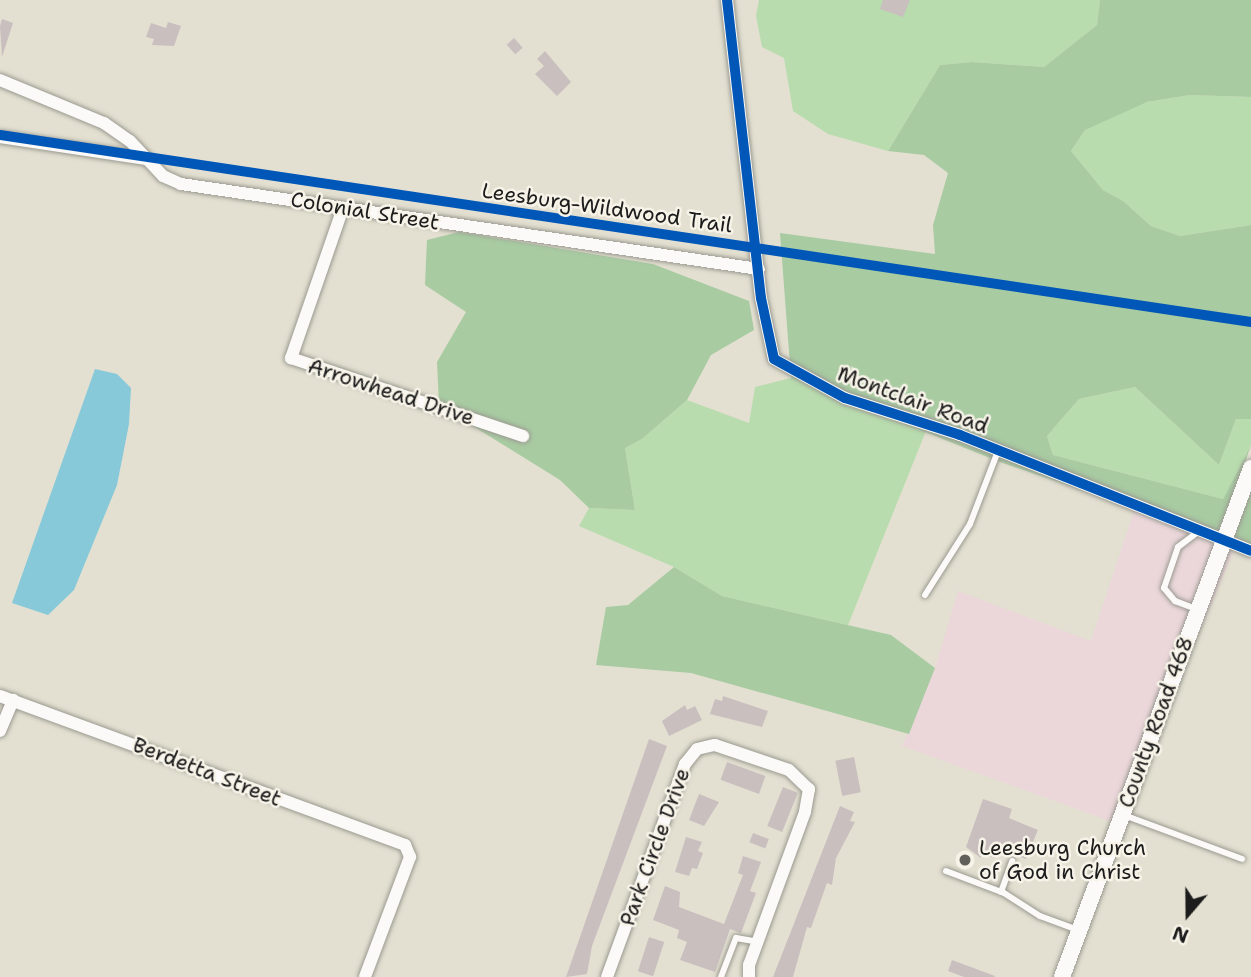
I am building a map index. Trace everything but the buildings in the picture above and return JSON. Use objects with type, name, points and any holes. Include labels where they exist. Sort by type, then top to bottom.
[{"type":"street","name":"Montclair Road","points":[[727,0],[728,38],[771,352],[783,367],[845,398],[998,451],[1251,551]]},
{"type":"street","name":"Colonial Street","points":[[0,80],[104,123],[163,176],[181,184],[759,269]]},
{"type":"street","points":[[0,137],[146,159]]},
{"type":"street","name":"Arrowhead Drive","points":[[343,208],[291,358],[523,436]]},
{"type":"street","name":"County Road 468","points":[[1062,977],[1251,468]]},
{"type":"street","name":"Berdetta Street","points":[[0,696],[398,842],[410,852],[365,977]]},
{"type":"street","points":[[0,731],[13,700]]},
{"type":"street","name":"Park Circle Drive","points":[[607,977],[685,764],[692,752],[705,745],[726,747],[789,770],[809,789],[805,812],[758,942],[749,977]]},
{"type":"lane","points":[[925,595],[970,524],[998,451]]},
{"type":"lane","points":[[1198,532],[1178,547],[1164,588],[1175,601],[1198,610]]},
{"type":"lane","points":[[1122,814],[1242,859]]},
{"type":"lane","points":[[1001,892],[1012,861]]},
{"type":"lane","points":[[946,871],[1001,892],[1040,916],[1079,930]]},
{"type":"lane","points":[[720,977],[736,938],[758,942]]},
{"type":"shaded area","points":[[1135,508],[1219,537],[1113,822],[902,746],[935,668],[958,591],[1091,641]]},
{"type":"shaded area","points":[[1230,540],[1237,543],[1118,824],[1111,821]]},
{"type":"green space","points":[[759,0],[1100,0],[1097,25],[1044,67],[972,62],[940,65],[888,151],[828,134],[793,111],[784,58],[762,47],[756,16]]},
{"type":"green space","points":[[1100,0],[1251,0],[1251,97],[1190,95],[1147,102],[1085,130],[1071,151],[1103,190],[1123,201],[1151,226],[1180,236],[1251,225],[1251,419],[1236,419],[1219,465],[1135,387],[1079,399],[1047,436],[1053,455],[1223,499],[1251,445],[1219,537],[1000,462],[791,378],[780,233],[935,254],[933,225],[948,173],[924,155],[888,151],[940,65],[972,62],[1044,67],[1097,25]]},
{"type":"green space","points":[[1190,95],[1251,97],[1251,225],[1180,236],[1151,226],[1123,201],[1103,190],[1071,151],[1085,130],[1098,122],[1147,102]]},
{"type":"green space","points":[[459,232],[653,264],[749,301],[754,330],[711,355],[687,400],[642,439],[625,448],[635,510],[589,508],[560,480],[439,405],[437,362],[466,312],[425,285],[427,240]]},
{"type":"green space","points":[[791,378],[926,431],[848,625],[722,596],[674,567],[579,526],[589,508],[635,510],[625,448],[642,439],[687,400],[749,423],[755,387]]},
{"type":"green space","points":[[1135,387],[1219,465],[1236,419],[1251,419],[1251,445],[1223,499],[1053,455],[1047,436],[1079,399]]},
{"type":"green space","points":[[1251,484],[1251,545],[1230,540]]},
{"type":"green space","points":[[674,567],[722,596],[891,635],[935,668],[909,734],[691,673],[596,665],[606,607],[628,605]]},
{"type":"water","points":[[95,369],[117,374],[131,388],[129,424],[117,485],[74,590],[48,615],[12,603]]},
{"type":"cycle path","points":[[727,0],[761,298],[774,359],[845,398],[960,435],[1251,551]]},
{"type":"cycle path","name":"Leesburg-Wildwood Trail","points":[[0,135],[1251,322]]},
{"type":"place","name":"Leesburg Church of God in Christ","points":[[965,860]]}]
